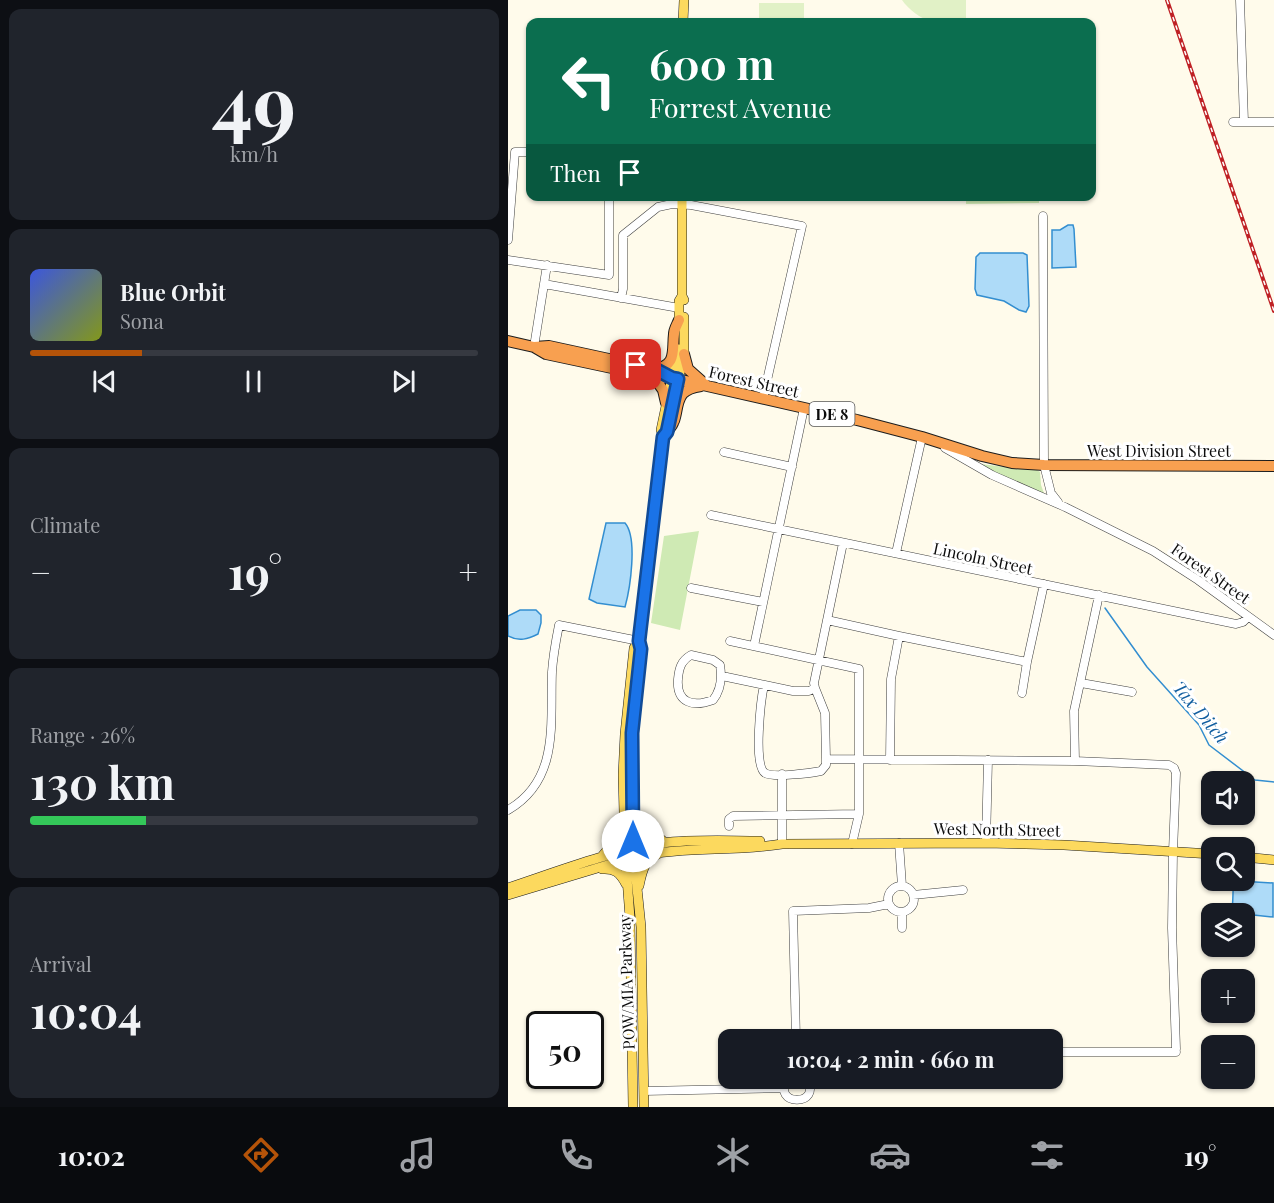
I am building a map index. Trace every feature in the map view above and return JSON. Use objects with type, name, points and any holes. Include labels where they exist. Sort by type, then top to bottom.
[{"type":"highway","points":[[666,403],[663,390],[654,373],[665,367],[672,359],[674,331],[679,320]]},
{"type":"highway","name":"DE 8","points":[[508,341],[534,347],[549,346],[675,378]]},
{"type":"highway","points":[[684,354],[688,369],[706,385]]},
{"type":"highway","name":"Forest Street","points":[[675,378],[922,437],[982,456],[1012,463],[1044,465]]},
{"type":"highway","points":[[665,434],[673,423],[678,400],[685,391],[706,385]]},
{"type":"highway","name":"West Division Street","points":[[1044,465],[1273,466]]},
{"type":"main road","points":[[684,0],[684,18]]},
{"type":"main road","points":[[665,434],[661,430],[666,403],[684,354],[682,201]]},
{"type":"main road","points":[[665,434],[675,378],[679,301],[682,296]]},
{"type":"main road","name":"POW/MIA Parkway","points":[[644,1107],[642,927],[633,890],[628,817],[632,733],[641,649],[639,641],[665,434]]},
{"type":"main road","points":[[601,857],[615,842],[628,817],[648,838],[685,841]]},
{"type":"main road","name":"West North Street","points":[[508,895],[590,870],[663,843],[685,841],[764,841],[782,844],[986,843],[1201,853]]},
{"type":"main road","name":"West North Street","points":[[508,888],[601,857],[694,849],[767,847],[782,844]]},
{"type":"main road","points":[[590,870],[615,871],[633,890],[646,863],[663,852]]},
{"type":"main road","points":[[1255,858],[1272,860]]},
{"type":"main road","name":"POW/MIA Parkway","points":[[633,890],[630,930],[633,1107]]},
{"type":"main road","points":[[633,1083],[635,1087],[644,1091]]},
{"type":"street","points":[[1240,0],[1243,122]]},
{"type":"street","points":[[1233,122],[1273,122]]},
{"type":"street","points":[[508,240],[515,152],[526,152]]},
{"type":"street","points":[[508,260],[609,275],[609,201]]},
{"type":"street","points":[[609,234],[623,235],[658,207],[682,201],[691,205],[802,226],[763,398]]},
{"type":"street","points":[[1043,216],[1044,465]]},
{"type":"street","points":[[621,298],[623,235]]},
{"type":"street","points":[[534,347],[547,265]]},
{"type":"street","points":[[544,284],[679,308]]},
{"type":"street","points":[[754,646],[804,408]]},
{"type":"street","points":[[896,553],[922,437]]},
{"type":"street","name":"Forest Street","points":[[934,441],[992,475],[1065,507],[1153,551],[1198,580],[1273,635]]},
{"type":"street","points":[[724,452],[792,467]]},
{"type":"street","name":"Forest Street","points":[[1044,465],[1051,493],[1065,507]]},
{"type":"street","name":"Lincoln Street","points":[[711,515],[1236,624],[1249,617]]},
{"type":"street","points":[[764,685],[760,703],[760,767],[763,772],[767,774],[809,774],[822,771],[826,765],[825,712],[814,683],[843,543]]},
{"type":"street","points":[[1022,693],[1044,584]]},
{"type":"street","points":[[691,588],[763,602]]},
{"type":"street","points":[[1075,761],[1074,711],[1099,595]]},
{"type":"street","points":[[827,620],[1027,662]]},
{"type":"street","points":[[508,810],[528,796],[542,776],[546,765],[551,736],[552,669],[559,625],[639,641]]},
{"type":"street","points":[[890,760],[891,679],[899,636]]},
{"type":"street","points":[[730,641],[859,669],[859,814],[852,844]]},
{"type":"street","points":[[691,655],[713,660],[720,665],[722,676],[719,690],[713,700],[695,704],[682,698],[679,693],[681,663],[691,655]]},
{"type":"street","points":[[722,676],[793,691],[806,692],[815,688]]},
{"type":"street","points":[[1081,683],[1132,692]]},
{"type":"street","points":[[826,759],[1075,761],[1169,765],[1174,768],[1176,773],[1172,934],[1176,1050],[1063,1052]]},
{"type":"street","points":[[986,843],[988,760]]},
{"type":"street","points":[[782,774],[782,844]]},
{"type":"street","points":[[729,826],[729,819],[733,816],[859,814]]},
{"type":"street","points":[[898,843],[902,886]]},
{"type":"street","points":[[902,886],[910,890],[913,895],[914,901],[911,907],[902,912],[895,910],[889,904],[888,898],[896,887],[902,886]]},
{"type":"street","points":[[913,895],[963,890]]},
{"type":"street","points":[[796,1029],[793,911],[869,908],[889,904]]},
{"type":"street","points":[[902,912],[902,928]]},
{"type":"street","points":[[644,1091],[737,1089]]},
{"type":"street","points":[[784,1089],[789,1098],[797,1104],[805,1098],[809,1089]]},
{"type":"green space","points":[[902,0],[966,0],[966,18],[923,18]]},
{"type":"green space","points":[[759,3],[804,3],[804,18],[759,18]]},
{"type":"green space","points":[[966,201],[1039,201],[1039,203],[966,204]]},
{"type":"green space","points":[[981,464],[1037,470],[1040,472],[1045,496],[981,466]]},
{"type":"green space","points":[[699,531],[680,630],[651,623],[664,536]]},
{"type":"water","points":[[1073,225],[1074,229],[1076,267],[1052,268],[1052,230],[1060,230]]},
{"type":"water","points":[[980,253],[1023,253],[1027,255],[1029,306],[1026,312],[1004,301],[977,295],[975,289],[976,257]]},
{"type":"water","points":[[606,523],[625,523],[629,530],[632,551],[631,576],[625,607],[597,603],[589,599]]},
{"type":"water","points":[[520,610],[536,610],[541,615],[538,634],[523,639],[508,636],[508,616]]},
{"type":"water","points":[[1255,882],[1273,883],[1273,917],[1255,915],[1255,903],[1232,903],[1233,891],[1255,891]]},
{"type":"waterway","name":"Tax Ditch","points":[[1105,608],[1147,667],[1199,725],[1209,745],[1255,780],[1274,782]]},
{"type":"railway","points":[[1167,0],[1274,311]]},
{"type":"route","points":[[633,841],[631,755],[641,649],[639,641],[663,437],[667,432],[678,379],[655,369],[636,365]]}]
